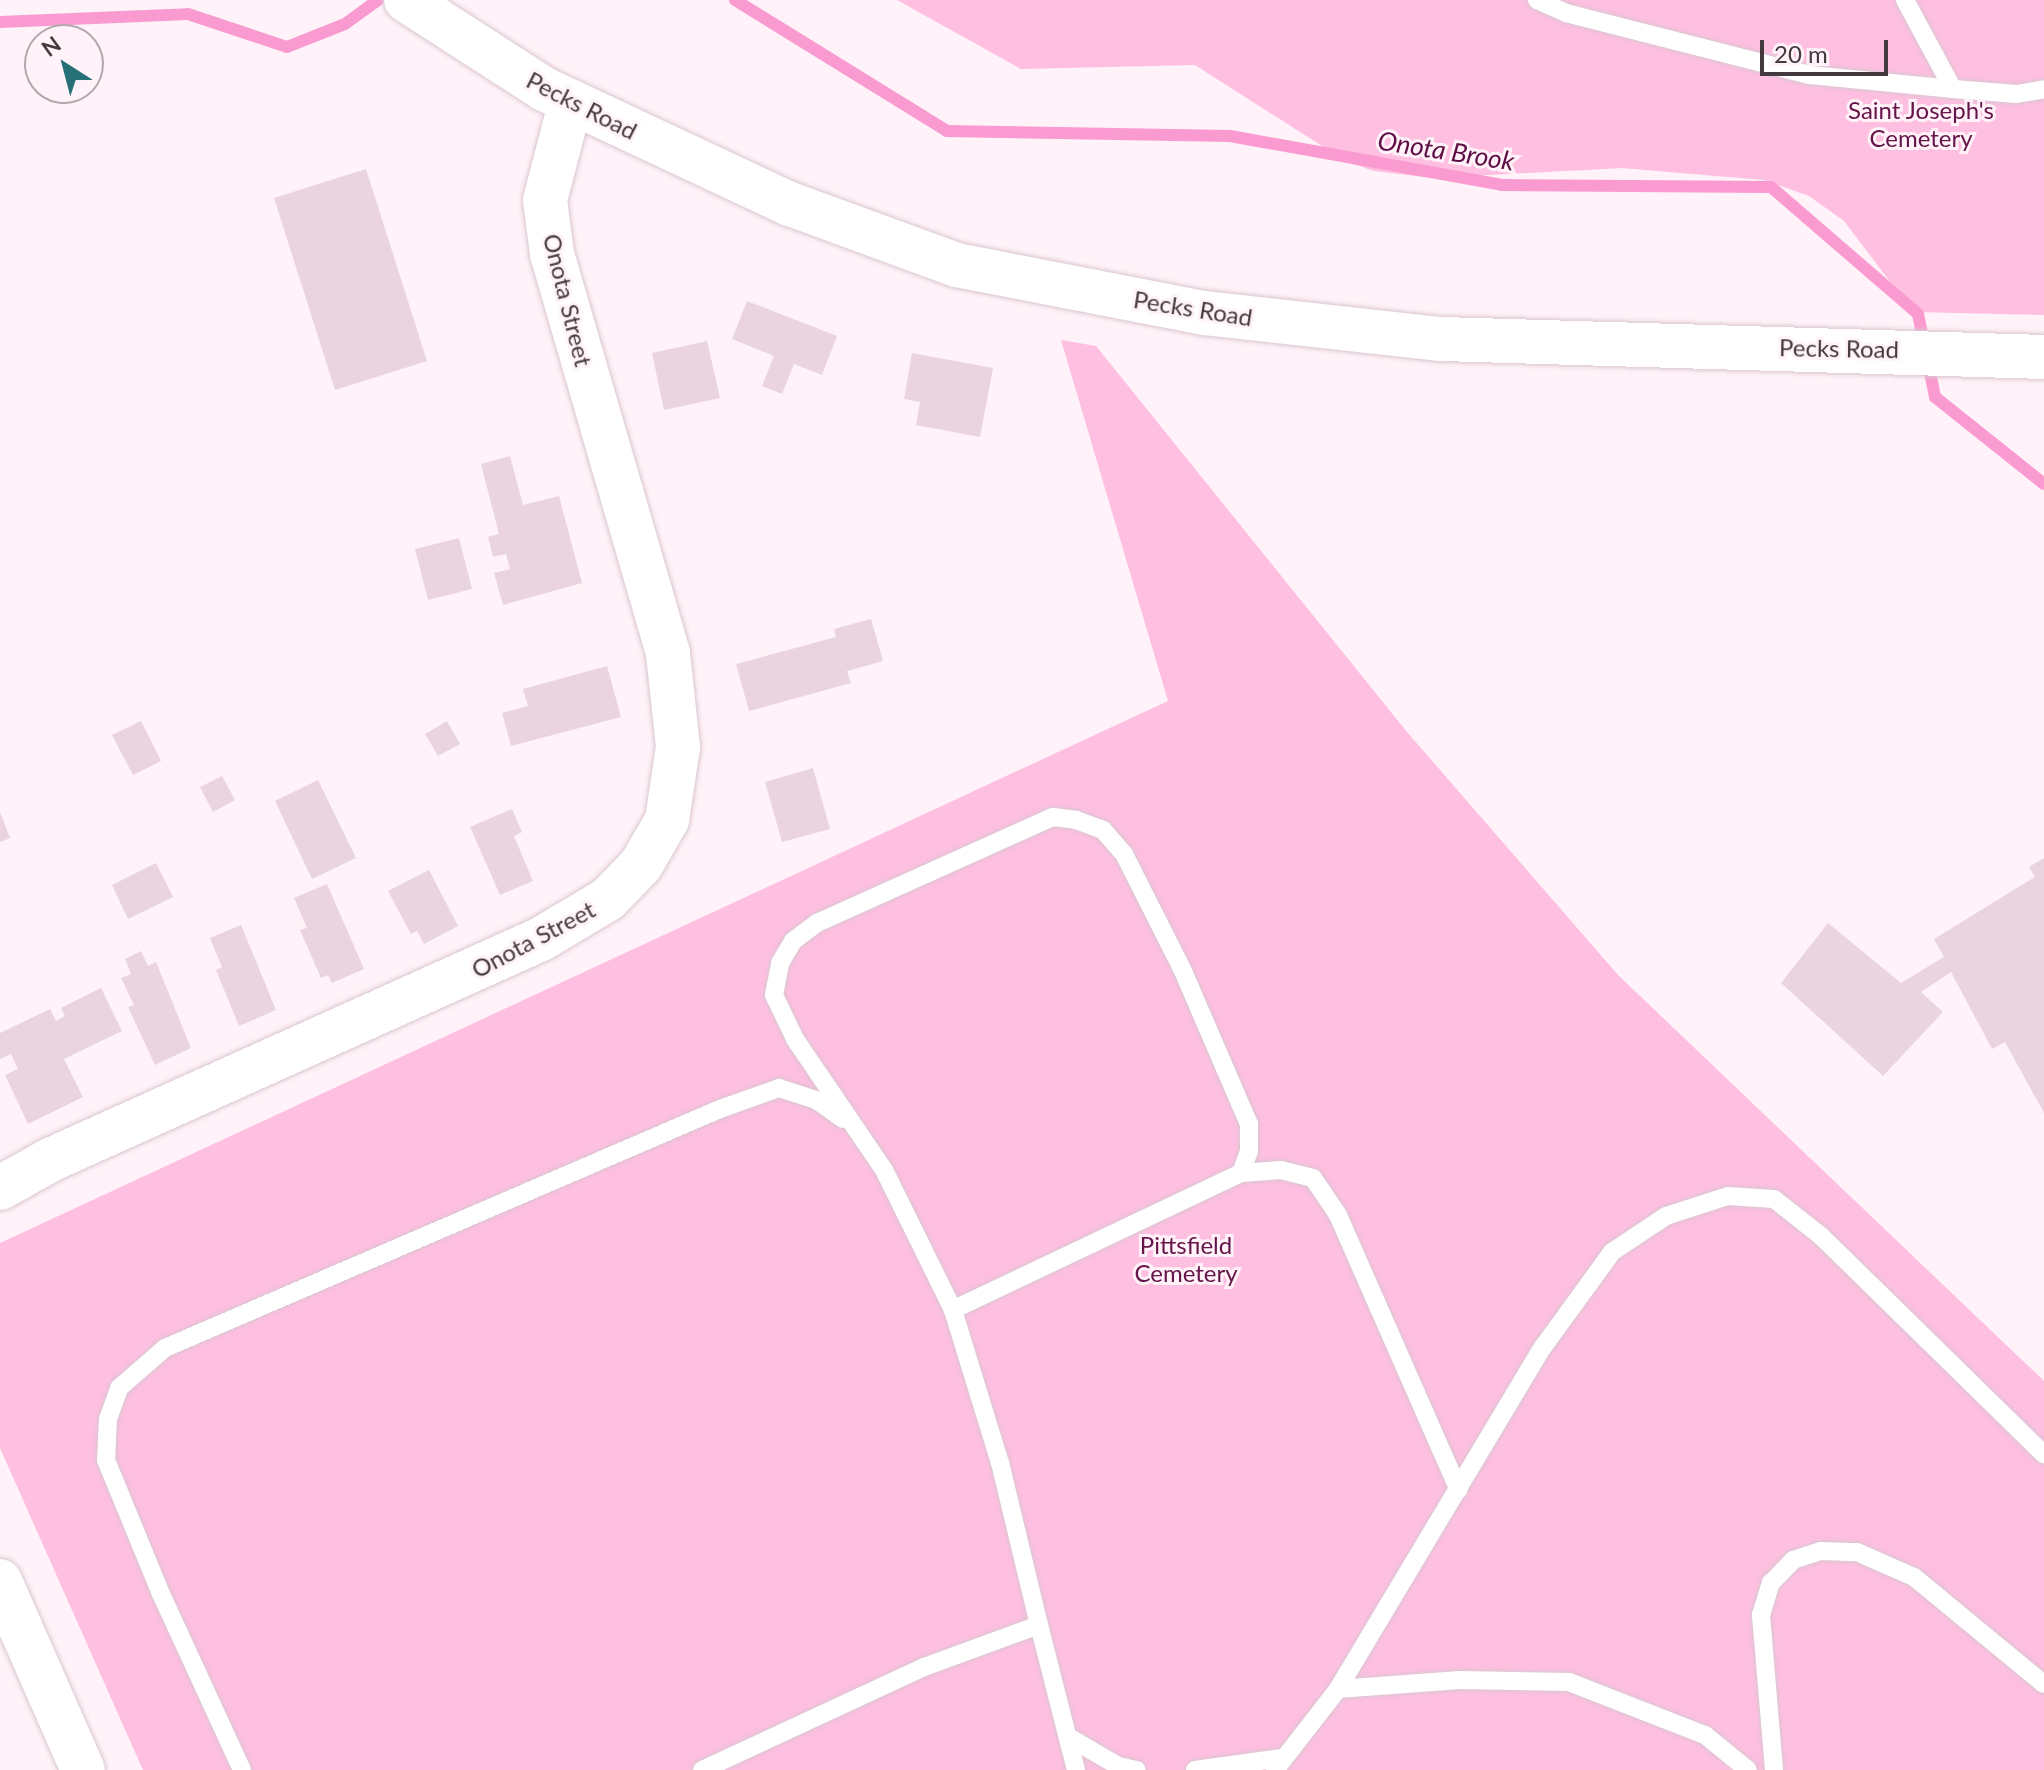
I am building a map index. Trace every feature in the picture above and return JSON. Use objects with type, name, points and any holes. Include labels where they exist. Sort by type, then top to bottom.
[{"type":"street","name":"Pecks Road","points":[[408,1],[571,101],[790,204],[957,265],[1205,313],[1442,339],[1884,349],[2044,357]]},
{"type":"street","name":"Onota Street","points":[[0,1188],[50,1160],[541,939],[608,899],[641,865],[667,820],[678,747],[668,653],[552,254],[545,200],[571,101]]},
{"type":"street","points":[[0,1581],[83,1770]]},
{"type":"lane","points":[[1537,0],[1566,13],[1810,75],[2017,94],[2044,89]]},
{"type":"lane","points":[[1905,0],[1953,89]]},
{"type":"lane","points":[[1076,1770],[1072,1739],[1039,1625],[1000,1463],[953,1310],[884,1170],[795,1039],[774,995],[780,963],[793,941],[817,923],[1053,817],[1103,830],[1124,854],[1183,971],[1249,1124],[1249,1151],[1241,1173]]},
{"type":"lane","points":[[242,1770],[161,1594],[106,1460],[108,1419],[119,1388],[165,1348],[779,1088],[816,1100],[853,1126]]},
{"type":"lane","points":[[953,1310],[1241,1173],[1281,1170],[1313,1178],[1338,1215],[1459,1490]]},
{"type":"lane","points":[[1195,1770],[1278,1764],[1338,1689],[1543,1347],[1612,1252],[1666,1216],[1728,1196],[1774,1199],[1821,1236],[2044,1454]]},
{"type":"lane","points":[[1774,1770],[1761,1615],[1771,1583],[1793,1560],[1857,1552],[1914,1577],[2044,1684]]},
{"type":"lane","points":[[702,1770],[924,1667],[1039,1625]]},
{"type":"lane","points":[[1338,1689],[1460,1680],[1569,1682],[1705,1735],[1748,1770]]},
{"type":"lane","points":[[1072,1739],[1118,1766],[1137,1770]]},
{"type":"green space","name":"Saint Joseph's Cemetery","points":[[897,0],[2044,0],[2044,315],[1913,312],[1844,221],[1809,196],[1764,180],[1622,168],[1432,178],[1374,171],[1347,162],[1195,65],[1021,69]]},
{"type":"green space","name":"Pittsfield Cemetery","points":[[1061,340],[1096,346],[1407,732],[1618,975],[2044,1381],[2044,1770],[143,1770],[0,1448],[0,1243],[1168,701]]},
{"type":"building","points":[[366,169],[427,361],[335,390],[274,198]]},
{"type":"building","points":[[747,301],[837,336],[822,375],[794,364],[782,394],[762,386],[774,356],[732,339]]},
{"type":"building","points":[[707,341],[720,398],[664,410],[652,353]]},
{"type":"building","points":[[912,353],[993,368],[980,437],[916,425],[920,402],[904,399]]},
{"type":"building","points":[[510,456],[523,505],[559,496],[582,583],[503,605],[494,573],[510,569],[506,554],[493,557],[488,537],[499,534],[481,464]]},
{"type":"building","points":[[459,538],[472,589],[428,600],[415,549]]},
{"type":"building","points":[[871,619],[883,661],[847,671],[851,683],[749,711],[736,664],[836,637],[834,629]]},
{"type":"building","points":[[607,666],[621,717],[511,746],[502,713],[528,706],[523,689]]},
{"type":"building","points":[[141,721],[161,761],[133,775],[112,735]]},
{"type":"building","points":[[447,721],[460,744],[438,756],[425,734]]},
{"type":"building","points":[[813,768],[830,829],[782,842],[765,782]]},
{"type":"building","points":[[222,776],[235,800],[213,812],[200,787]]},
{"type":"building","points":[[318,780],[356,858],[312,879],[275,801]]},
{"type":"building","points":[[512,809],[522,832],[514,836],[533,881],[500,895],[470,827]]},
{"type":"building","points":[[0,812],[10,838],[0,842]]},
{"type":"building","points":[[2044,858],[2044,1113],[2005,1042],[1992,1049],[1951,972],[1921,992],[1943,1012],[1883,1076],[1781,983],[1828,923],[1901,983],[1944,957],[1934,939],[2035,877],[2029,867]]},
{"type":"building","points":[[156,863],[173,897],[128,919],[112,885]]},
{"type":"building","points":[[429,870],[458,926],[424,944],[417,931],[411,934],[388,891]]},
{"type":"building","points":[[327,884],[364,969],[332,983],[328,975],[321,978],[300,930],[307,928],[294,898]]},
{"type":"building","points":[[241,925],[276,1010],[239,1026],[216,970],[222,967],[210,938]]},
{"type":"building","points":[[141,951],[148,966],[156,962],[191,1048],[155,1065],[128,1007],[134,1005],[121,978],[131,974],[125,959]]},
{"type":"building","points":[[101,988],[122,1031],[64,1059],[83,1097],[28,1124],[5,1075],[18,1069],[11,1054],[0,1059],[0,1033],[50,1009],[56,1021],[65,1016],[61,1008]]},
{"type":"waterway","name":"Onota Brook","points":[[0,22],[188,14],[287,47],[345,24],[378,0]]},
{"type":"waterway","name":"Onota Brook","points":[[735,0],[947,131],[1230,136],[1501,185],[1771,187],[1918,314],[1935,397],[2044,484]]}]
